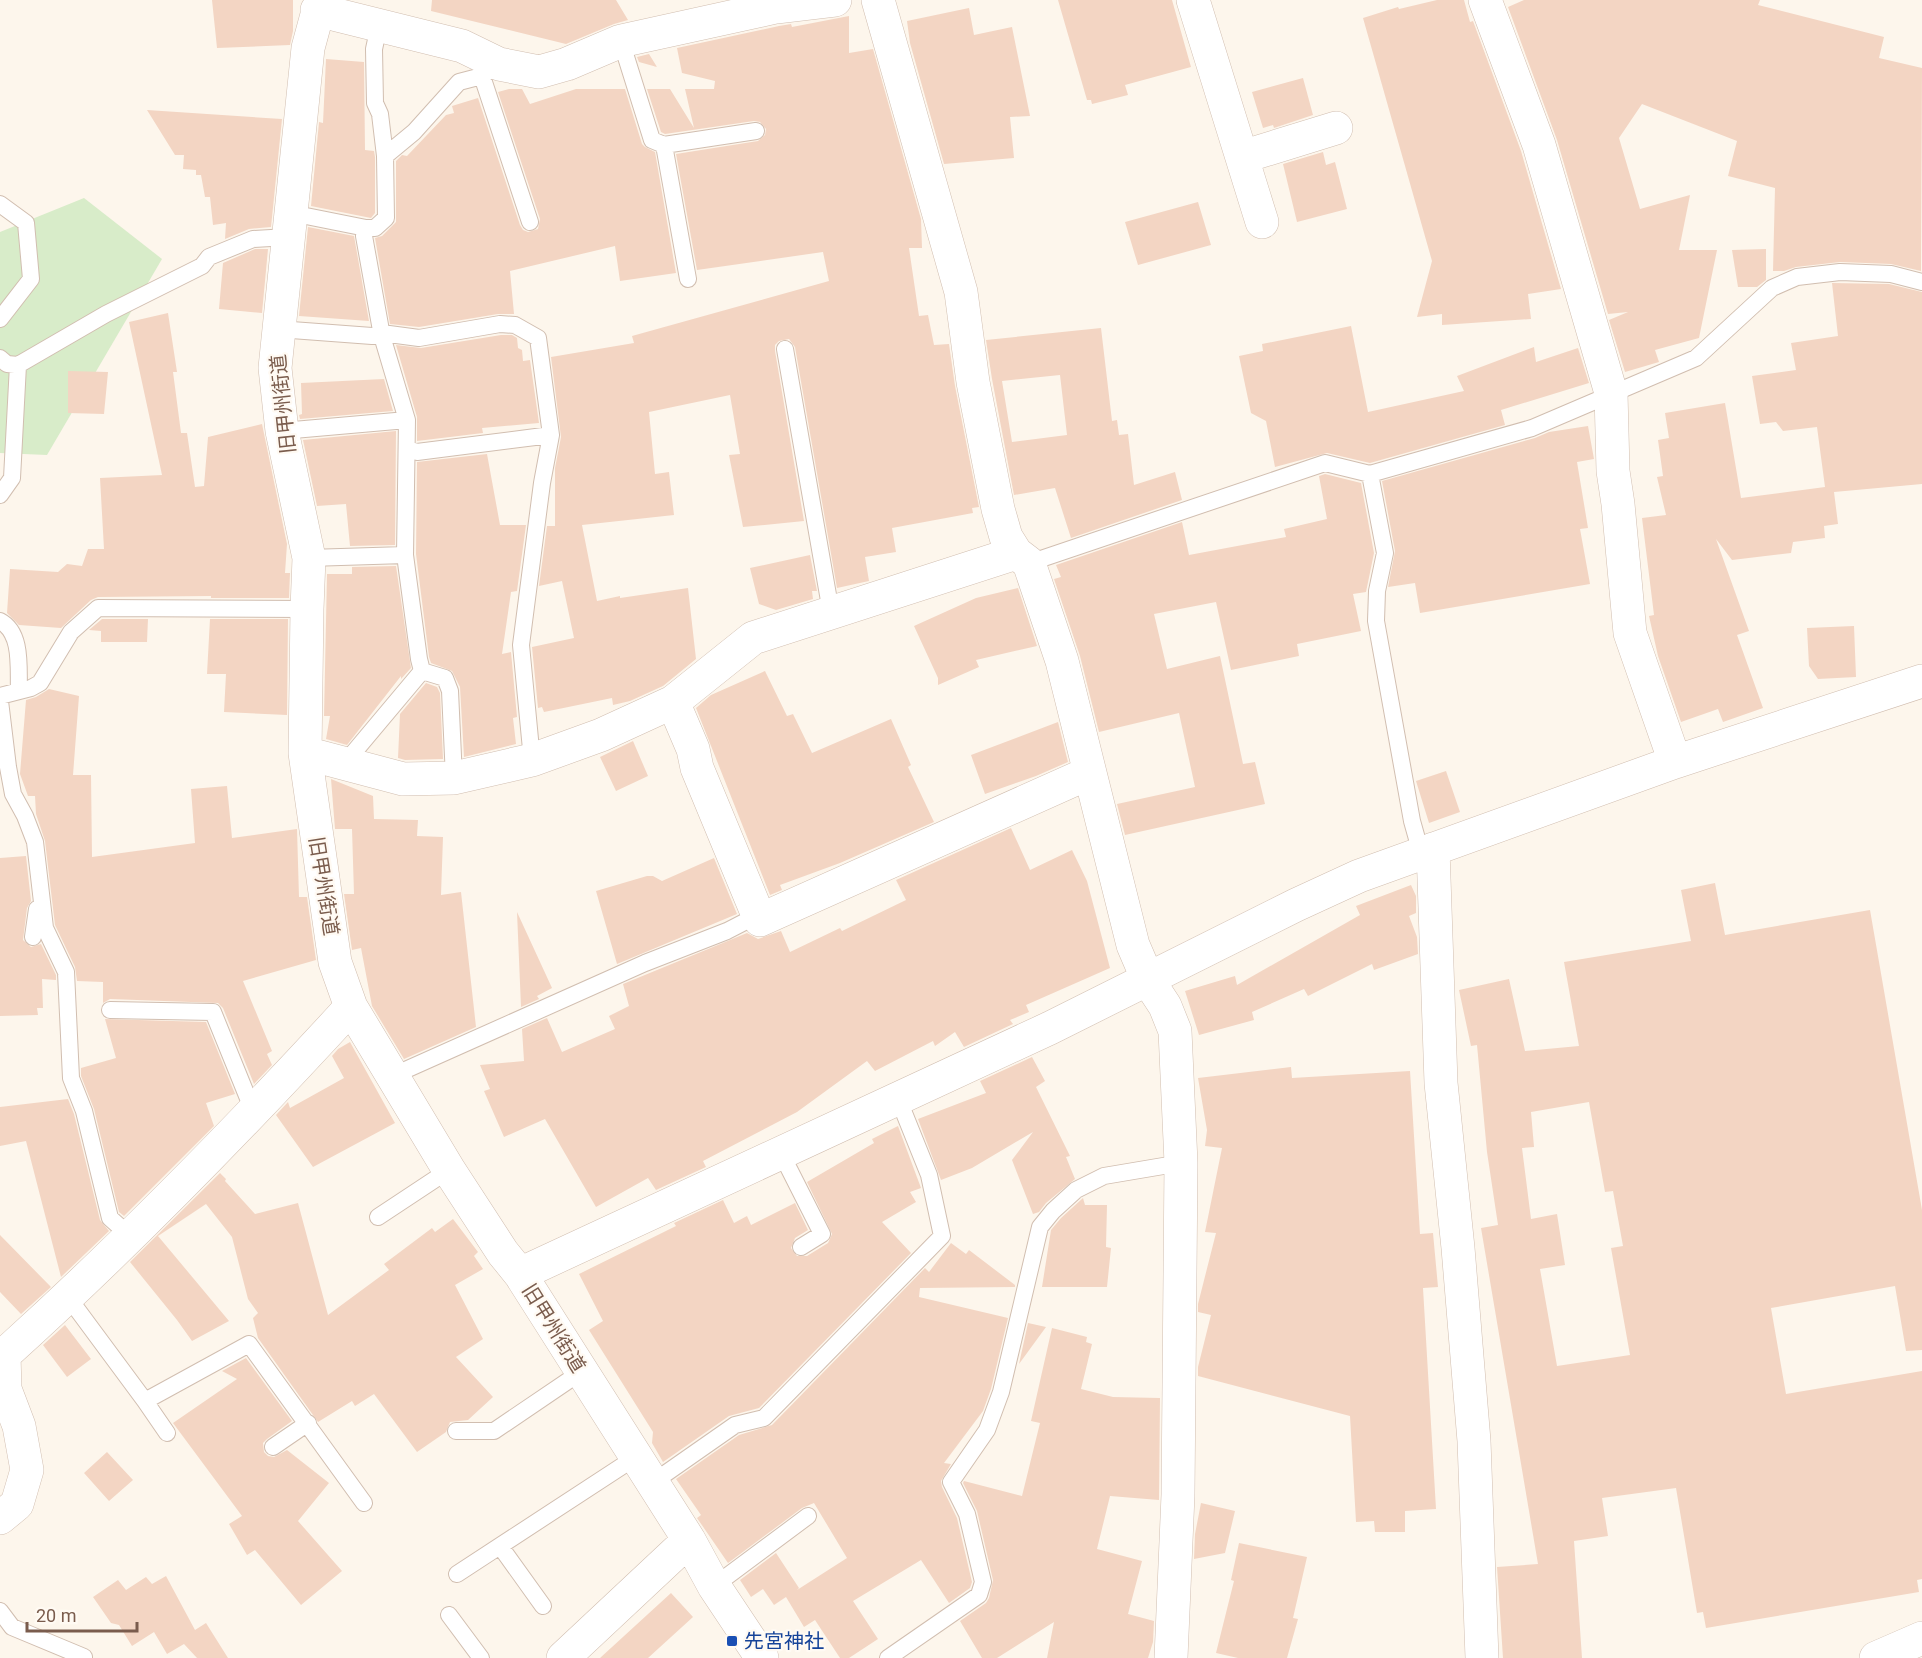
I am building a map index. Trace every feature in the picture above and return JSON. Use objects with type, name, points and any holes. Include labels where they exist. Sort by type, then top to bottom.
[{"type":"street","points":[[319,5],[379,26],[462,46],[491,70],[539,72],[567,64],[621,41],[776,7],[835,0]]},
{"type":"street","points":[[878,0],[961,292],[974,382],[998,509],[1006,537],[1022,557],[1062,661],[1133,945],[1148,980],[1165,1006],[1175,1031],[1181,1163],[1178,1495],[1170,1658]]},
{"type":"street","points":[[1193,0],[1262,222]]},
{"type":"street","points":[[1485,0],[1539,145],[1611,393],[1613,471],[1629,633],[1675,762]]},
{"type":"street","name":"旧甲州街道","points":[[319,5],[308,48],[275,368],[282,431],[309,558],[305,753],[335,962],[351,1007],[449,1170],[502,1253],[520,1274],[689,1540],[714,1586],[762,1658]]},
{"type":"street","points":[[1242,157],[1336,128]]},
{"type":"street","points":[[305,753],[403,779],[454,778],[532,760],[601,735],[673,702],[753,638],[831,612],[1022,557]]},
{"type":"street","points":[[520,1274],[1050,1028],[1359,876],[1675,762],[1922,681]]},
{"type":"street","points":[[673,702],[693,749],[697,768],[760,920],[1089,773]]},
{"type":"street","points":[[1427,851],[1441,1083],[1474,1441],[1482,1658]]},
{"type":"street","points":[[0,1518],[16,1504],[27,1470],[19,1426],[5,1389],[2,1351],[68,1297],[130,1236],[254,1113],[351,1007]]},
{"type":"street","points":[[563,1658],[689,1540]]},
{"type":"street","points":[[1876,1658],[1922,1638]]},
{"type":"lane","points":[[0,358],[7,364],[18,365],[106,314],[202,266],[209,257],[289,225],[375,228],[386,218],[385,156],[380,114],[375,103],[374,50],[379,26]]},
{"type":"lane","points":[[621,41],[652,140],[664,145],[756,131]]},
{"type":"lane","points":[[385,156],[414,132],[459,82],[491,70],[530,222]]},
{"type":"lane","points":[[664,145],[688,279]]},
{"type":"lane","points":[[0,204],[26,223],[31,279],[0,319]]},
{"type":"lane","points":[[344,764],[422,671],[405,555],[407,420],[382,336],[364,236],[366,228]]},
{"type":"lane","points":[[1022,557],[1325,463],[1370,474],[1532,428],[1696,358],[1772,288],[1797,277],[1840,272],[1891,274],[1922,282]]},
{"type":"lane","points":[[278,329],[382,336],[389,334],[419,338],[500,324],[515,325],[538,338],[551,435],[542,483],[521,645],[532,760]]},
{"type":"lane","points":[[785,350],[831,612]]},
{"type":"lane","points":[[0,495],[12,478],[18,365]]},
{"type":"lane","points":[[282,431],[407,420]]},
{"type":"lane","points":[[408,449],[417,452],[551,435]]},
{"type":"lane","points":[[1370,474],[1384,553],[1377,591],[1376,621],[1412,821],[1427,851]]},
{"type":"lane","points":[[309,558],[405,555]]},
{"type":"lane","points":[[0,696],[40,683],[70,632],[98,608],[307,609]]},
{"type":"lane","points":[[0,621],[6,624],[16,640],[19,691]]},
{"type":"lane","points":[[422,671],[445,678],[450,692],[454,778]]},
{"type":"lane","points":[[0,701],[13,794],[35,842],[45,928],[66,972],[71,1078],[84,1111],[110,1218],[130,1236]]},
{"type":"lane","points":[[33,937],[36,910],[42,905]]},
{"type":"lane","points":[[392,1076],[645,963],[727,931],[758,915]]},
{"type":"lane","points":[[110,1010],[213,1012],[254,1113]]},
{"type":"lane","points":[[457,1574],[500,1546],[644,1470],[735,1425],[764,1418],[942,1236],[929,1175],[898,1098]]},
{"type":"lane","points":[[781,1153],[822,1234],[801,1247]]},
{"type":"lane","points":[[888,1658],[979,1595],[983,1582],[967,1515],[951,1482],[987,1430],[1001,1392],[1040,1227],[1053,1211],[1076,1190],[1104,1176],[1181,1163]]},
{"type":"lane","points":[[378,1217],[449,1170]]},
{"type":"lane","points":[[68,1297],[167,1433]]},
{"type":"lane","points":[[145,1401],[249,1344],[364,1503]]},
{"type":"lane","points":[[456,1431],[494,1431],[581,1372]]},
{"type":"lane","points":[[273,1447],[308,1423]]},
{"type":"lane","points":[[714,1586],[808,1516]]},
{"type":"lane","points":[[500,1546],[543,1606]]},
{"type":"lane","points":[[0,1611],[12,1627],[84,1657]]},
{"type":"lane","points":[[449,1615],[481,1658]]},
{"type":"green space","points":[[84,198],[162,259],[47,455],[0,453],[0,232]]},
{"type":"building","points":[[212,0],[293,0],[293,31],[290,45],[217,48]]},
{"type":"building","points":[[432,0],[616,0],[628,20],[566,44],[431,11]]},
{"type":"building","points":[[1058,0],[1172,0],[1191,67],[1125,85],[1128,95],[1092,104],[1091,100],[1087,100]]},
{"type":"building","points":[[1437,0],[1464,0],[1470,22],[1473,21],[1521,151],[1561,289],[1528,294],[1531,319],[1442,325],[1442,314],[1417,317],[1432,261],[1363,18],[1398,7],[1399,9]]},
{"type":"building","points":[[1524,0],[1760,0],[1758,5],[1884,37],[1879,58],[1922,68],[1921,271],[1891,264],[1840,262],[1773,271],[1775,188],[1728,176],[1737,141],[1642,104],[1619,138],[1640,209],[1690,195],[1679,250],[1717,250],[1699,338],[1655,350],[1659,362],[1625,372],[1609,320],[1628,312],[1608,314],[1557,140],[1508,7]]},
{"type":"building","points":[[969,8],[974,35],[1012,27],[1030,116],[1010,117],[1014,158],[944,164],[910,43],[907,21]]},
{"type":"building","points":[[849,16],[849,53],[873,49],[921,219],[922,248],[909,248],[919,316],[928,315],[934,345],[949,344],[979,507],[972,508],[973,513],[892,528],[896,552],[865,557],[869,581],[837,588],[795,347],[789,339],[779,341],[775,345],[775,351],[804,521],[743,527],[729,455],[740,454],[730,395],[649,412],[655,474],[669,472],[674,515],[582,525],[597,601],[688,588],[696,659],[663,686],[630,701],[613,705],[612,698],[544,712],[542,707],[538,708],[532,647],[574,638],[562,581],[539,586],[547,526],[555,526],[555,468],[561,437],[551,357],[634,343],[632,336],[829,281],[823,252],[697,270],[676,154],[758,141],[765,135],[766,129],[760,122],[754,121],[665,134],[661,132],[647,89],[670,89],[694,128],[685,89],[714,89],[715,81],[682,73],[677,48],[779,26],[791,24],[792,27]]},
{"type":"building","points":[[649,54],[657,67],[639,62],[637,57]]},
{"type":"building","points":[[326,59],[364,62],[365,150],[374,151],[375,157],[375,213],[371,218],[311,206],[319,122],[323,123]]},
{"type":"building","points":[[1303,78],[1313,115],[1274,128],[1273,125],[1263,128],[1252,92]]},
{"type":"building","points":[[522,89],[530,104],[576,89],[625,89],[642,144],[655,152],[676,273],[620,281],[615,246],[510,271],[514,314],[498,314],[419,327],[390,324],[375,238],[382,236],[396,222],[396,161],[402,155],[407,156],[446,115],[454,113],[452,106],[478,98],[520,225],[528,232],[538,229],[540,219],[498,92]]},
{"type":"building","points":[[147,110],[282,119],[271,227],[249,229],[225,239],[226,223],[213,225],[210,197],[205,197],[201,175],[196,175],[196,170],[183,169],[184,155],[175,155]]},
{"type":"building","points":[[1323,152],[1326,165],[1335,162],[1347,209],[1297,222],[1283,164]]},
{"type":"building","points":[[1198,202],[1211,245],[1138,265],[1125,222]]},
{"type":"building","points":[[308,227],[354,236],[369,321],[299,316]]},
{"type":"building","points":[[255,249],[268,249],[262,313],[219,309],[223,263]]},
{"type":"building","points":[[1766,249],[1766,280],[1757,287],[1738,287],[1732,250]]},
{"type":"building","points":[[1832,283],[1889,284],[1922,292],[1922,484],[1834,492],[1838,524],[1824,526],[1825,538],[1793,542],[1791,553],[1732,560],[1716,539],[1749,631],[1737,635],[1763,708],[1723,722],[1718,709],[1681,722],[1658,656],[1649,616],[1654,615],[1642,518],[1666,515],[1657,477],[1663,476],[1658,440],[1669,438],[1665,413],[1725,403],[1741,498],[1825,487],[1817,427],[1783,431],[1776,422],[1760,424],[1752,376],[1796,370],[1791,343],[1838,336]]},
{"type":"building","points":[[168,313],[177,372],[173,372],[181,433],[187,433],[195,487],[204,486],[208,437],[262,424],[287,544],[285,573],[290,573],[289,598],[98,597],[91,600],[61,628],[19,625],[7,613],[10,569],[58,572],[67,564],[82,566],[88,549],[104,549],[100,478],[162,475],[129,322]]},
{"type":"building","points":[[1351,326],[1368,412],[1464,391],[1457,376],[1534,347],[1536,362],[1578,348],[1589,383],[1501,410],[1505,425],[1370,463],[1327,453],[1275,467],[1266,421],[1251,413],[1239,356],[1263,351],[1262,344]]},
{"type":"building","points":[[1101,328],[1112,421],[1117,420],[1119,435],[1128,434],[1134,485],[1175,472],[1182,500],[1071,538],[1055,488],[1014,495],[986,340]],"holes":[[[1060,375],[1067,435],[1012,442],[1002,381]]]},
{"type":"building","points":[[512,335],[517,338],[518,348],[522,350],[523,361],[530,360],[539,423],[482,428],[483,433],[417,441],[417,417],[396,345],[421,348]]},
{"type":"building","points":[[68,371],[108,372],[104,414],[68,413]]},
{"type":"building","points":[[384,379],[393,411],[300,419],[299,415],[302,414],[301,383]]},
{"type":"building","points":[[1588,426],[1594,459],[1577,462],[1588,528],[1580,529],[1590,584],[1420,613],[1415,583],[1388,587],[1395,551],[1382,481],[1535,438],[1549,432]]},
{"type":"building","points":[[396,431],[395,545],[350,546],[346,504],[317,506],[303,440]]},
{"type":"building","points":[[487,454],[500,525],[526,525],[517,591],[511,592],[502,654],[511,652],[517,717],[513,718],[516,744],[464,757],[460,687],[452,671],[431,663],[429,657],[416,554],[417,462]]},
{"type":"building","points":[[1325,474],[1361,483],[1374,553],[1366,592],[1353,594],[1361,631],[1297,644],[1299,656],[1231,670],[1216,602],[1154,614],[1167,669],[1220,656],[1243,764],[1255,762],[1265,804],[1125,835],[1117,804],[1195,787],[1179,713],[1099,732],[1080,656],[1054,579],[1061,577],[1056,565],[1182,522],[1189,555],[1286,537],[1284,529],[1327,519],[1319,476]]},
{"type":"building","points":[[810,555],[817,591],[812,591],[813,599],[776,610],[759,604],[750,568]]},
{"type":"building","points":[[396,566],[411,668],[401,679],[401,676],[347,745],[326,739],[330,716],[324,716],[327,574],[352,574],[352,567]]},
{"type":"building","points":[[1018,588],[1037,646],[976,660],[979,667],[938,685],[938,678],[914,626],[976,598]]},
{"type":"building","points":[[102,619],[148,619],[147,642],[101,642],[101,631],[89,630]]},
{"type":"building","points":[[210,619],[288,619],[287,715],[224,712],[226,674],[207,674]]},
{"type":"building","points":[[1854,626],[1856,677],[1818,679],[1809,666],[1807,628]]},
{"type":"building","points":[[765,671],[787,716],[793,714],[812,753],[891,719],[911,765],[908,767],[934,822],[840,863],[780,885],[782,890],[770,895],[696,708],[711,695]]},
{"type":"building","points":[[426,683],[437,687],[440,693],[443,759],[405,760],[398,758],[400,714]]},
{"type":"building","points":[[49,689],[79,696],[73,775],[91,775],[92,857],[195,843],[191,789],[227,786],[232,838],[297,829],[299,897],[307,897],[316,960],[243,981],[272,1051],[267,1054],[272,1065],[254,1084],[223,1008],[218,1003],[110,999],[103,1003],[103,982],[77,981],[75,967],[55,925],[45,841],[36,814],[35,796],[28,796],[20,774],[26,700]]},
{"type":"building","points":[[1058,722],[1068,762],[985,794],[971,755]]},
{"type":"building","points":[[633,741],[648,776],[616,791],[600,757]]},
{"type":"building","points":[[1446,771],[1460,812],[1429,823],[1416,781]]},
{"type":"building","points":[[331,779],[373,796],[374,819],[418,820],[417,836],[443,837],[441,895],[461,892],[476,1027],[404,1059],[372,1006],[361,948],[352,950],[344,894],[354,894],[352,829],[335,829]]},
{"type":"building","points":[[1011,828],[1030,870],[1072,850],[1087,881],[1110,968],[1026,1005],[1029,1012],[1010,1020],[1013,1024],[964,1047],[955,1032],[935,1046],[933,1041],[875,1071],[867,1061],[797,1112],[703,1161],[706,1167],[656,1190],[648,1178],[596,1207],[545,1119],[504,1137],[484,1091],[490,1089],[480,1065],[524,1061],[522,1029],[547,1018],[562,1052],[615,1029],[609,1016],[629,1006],[623,984],[747,933],[758,939],[781,931],[790,952],[840,928],[842,931],[906,900],[896,880]]},
{"type":"building","points":[[26,856],[31,901],[27,908],[23,940],[31,947],[41,944],[56,975],[56,980],[42,979],[43,1008],[37,1008],[38,1015],[0,1016],[0,858]]},
{"type":"building","points":[[714,858],[737,914],[617,964],[596,891],[647,876],[653,876],[662,881]]},
{"type":"building","points":[[1715,883],[1725,935],[1870,910],[1922,1210],[1922,1350],[1906,1351],[1895,1286],[1771,1308],[1786,1394],[1922,1371],[1922,1579],[1917,1580],[1919,1592],[1706,1628],[1703,1612],[1697,1613],[1676,1488],[1602,1498],[1608,1536],[1574,1541],[1582,1658],[1503,1658],[1497,1567],[1538,1564],[1481,1228],[1498,1225],[1487,1152],[1477,1045],[1471,1046],[1459,990],[1509,979],[1525,1051],[1579,1046],[1564,962],[1691,941],[1681,890]],"holes":[[[1589,1102],[1605,1192],[1613,1191],[1623,1246],[1611,1248],[1630,1355],[1557,1366],[1540,1269],[1565,1265],[1557,1214],[1531,1219],[1522,1148],[1534,1147],[1531,1112]]]},
{"type":"building","points":[[1411,885],[1416,896],[1416,913],[1409,916],[1417,937],[1418,954],[1374,970],[1372,964],[1308,996],[1304,989],[1252,1012],[1254,1020],[1199,1035],[1185,991],[1235,976],[1237,985],[1360,915],[1356,906]]},
{"type":"building","points":[[517,912],[552,988],[537,996],[539,999],[521,1007]]},
{"type":"building","points":[[105,1019],[206,1022],[235,1094],[206,1103],[214,1126],[124,1216],[119,1212],[94,1109],[81,1076],[81,1068],[116,1058]]},
{"type":"building","points":[[350,1042],[395,1123],[313,1167],[276,1115],[288,1102],[290,1108],[344,1078],[332,1056],[338,1049]]},
{"type":"building","points":[[1032,1057],[1045,1081],[1036,1087],[1070,1156],[1066,1157],[1075,1179],[1046,1203],[1039,1212],[1033,1214],[1012,1160],[1033,1132],[972,1168],[941,1180],[918,1119],[986,1093],[980,1081]]},
{"type":"building","points":[[1291,1067],[1292,1078],[1410,1071],[1420,1234],[1433,1233],[1438,1287],[1423,1288],[1436,1509],[1405,1511],[1405,1532],[1375,1532],[1374,1521],[1356,1522],[1350,1416],[1198,1376],[1198,1367],[1211,1315],[1198,1312],[1198,1304],[1216,1233],[1205,1232],[1222,1148],[1205,1146],[1207,1130],[1198,1078]]},
{"type":"building","points":[[68,1099],[74,1114],[100,1220],[109,1231],[61,1277],[26,1141],[0,1146],[0,1107]]},
{"type":"building","points":[[898,1126],[921,1188],[910,1192],[916,1202],[882,1222],[911,1253],[759,1408],[729,1416],[663,1462],[652,1443],[653,1432],[589,1330],[603,1321],[579,1274],[676,1226],[674,1223],[723,1200],[734,1223],[747,1216],[751,1225],[795,1203],[808,1230],[795,1238],[791,1248],[797,1256],[807,1256],[828,1243],[832,1234],[807,1182],[874,1143],[872,1139]]},
{"type":"building","points":[[220,1173],[255,1214],[298,1203],[328,1315],[389,1270],[384,1264],[432,1228],[435,1232],[453,1219],[478,1252],[474,1256],[483,1269],[455,1285],[483,1339],[456,1357],[493,1397],[468,1420],[450,1422],[446,1432],[417,1452],[374,1394],[355,1406],[352,1401],[318,1422],[258,1338],[253,1318],[258,1313],[248,1299],[232,1237],[206,1204],[158,1236],[229,1321],[192,1341],[130,1262]]},
{"type":"building","points":[[1083,1198],[1085,1205],[1107,1205],[1106,1247],[1111,1248],[1107,1287],[1042,1287],[1051,1230]]},
{"type":"building","points":[[0,1235],[51,1287],[21,1314],[0,1292]]},
{"type":"building","points":[[951,1243],[966,1254],[969,1250],[1015,1285],[1015,1287],[920,1288],[919,1297],[1008,1318],[991,1389],[983,1411],[944,1463],[951,1464],[941,1481],[957,1518],[972,1582],[970,1588],[949,1603],[921,1560],[853,1601],[878,1639],[849,1658],[840,1658],[815,1620],[804,1627],[786,1597],[774,1605],[763,1589],[751,1597],[740,1580],[776,1553],[799,1588],[797,1590],[847,1558],[814,1503],[802,1508],[728,1563],[697,1518],[701,1515],[676,1479],[739,1435],[772,1425],[925,1268],[929,1272]]},
{"type":"building","points":[[1028,1323],[1046,1327],[1019,1364]]},
{"type":"building","points":[[65,1325],[91,1359],[67,1377],[43,1345]]},
{"type":"building","points":[[1052,1328],[1087,1337],[1086,1342],[1092,1344],[1081,1389],[1113,1397],[1160,1398],[1159,1500],[1110,1496],[1097,1549],[1142,1561],[1128,1614],[1154,1621],[1153,1642],[1148,1658],[1047,1658],[1054,1622],[997,1658],[982,1658],[960,1621],[986,1603],[993,1580],[977,1511],[963,1483],[964,1481],[1022,1496],[1040,1423],[1031,1421]]},
{"type":"building","points":[[246,1358],[292,1421],[263,1443],[264,1452],[274,1457],[287,1450],[329,1483],[298,1521],[342,1571],[301,1605],[255,1550],[247,1555],[229,1524],[242,1516],[173,1423],[237,1379],[222,1371]]},
{"type":"building","points":[[107,1452],[133,1480],[109,1501],[84,1473]]},
{"type":"building","points":[[1201,1503],[1235,1511],[1225,1553],[1194,1559],[1195,1534]]},
{"type":"building","points":[[1239,1543],[1307,1557],[1293,1618],[1298,1619],[1287,1658],[1238,1658],[1216,1653],[1234,1581],[1231,1580]]},
{"type":"building","points":[[166,1576],[195,1630],[206,1623],[228,1658],[197,1658],[184,1644],[167,1654],[154,1632],[132,1646],[119,1625],[111,1623],[93,1597],[118,1580],[126,1590],[146,1577],[152,1584]]},
{"type":"building","points":[[671,1593],[693,1617],[648,1658],[600,1658]]},
{"type":"place","name":"先宮神社","points":[[732,1641]]}]
